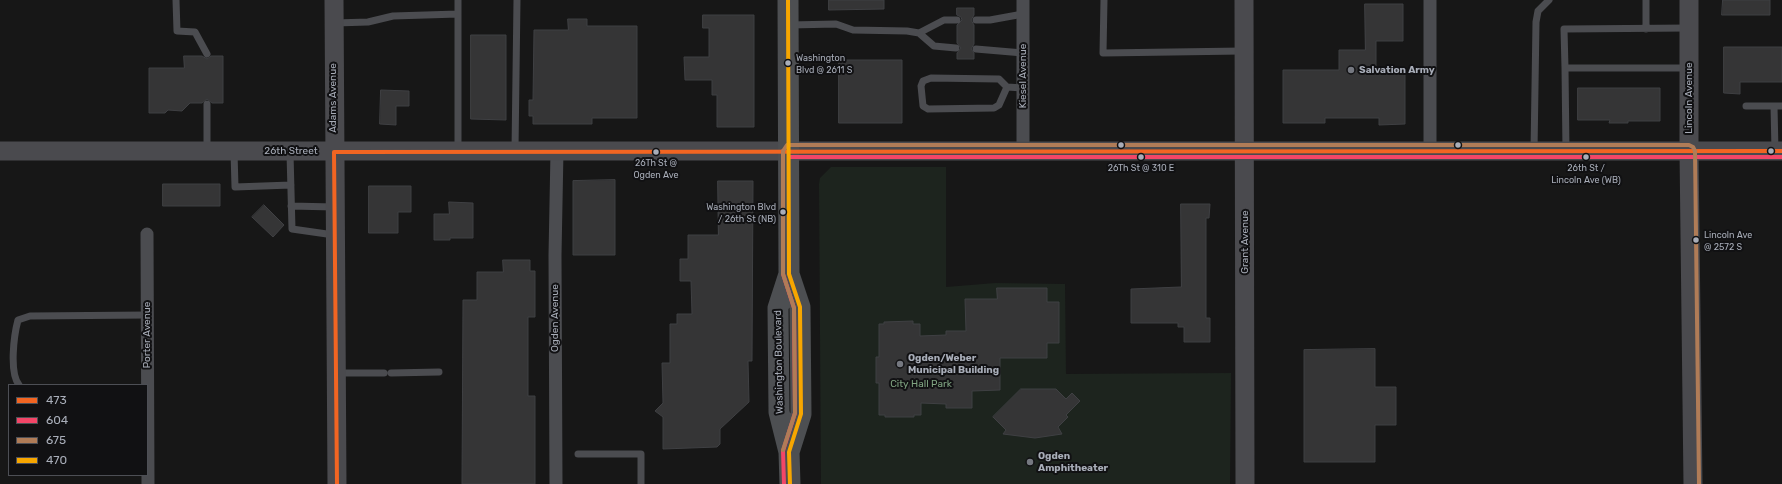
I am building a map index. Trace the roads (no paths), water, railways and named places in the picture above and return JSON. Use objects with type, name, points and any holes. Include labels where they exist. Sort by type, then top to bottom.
[{"type":"main road","name":"Washington Boulevard","points":[[788,0],[789,274],[778,308],[779,412],[789,452],[790,484]]},
{"type":"street","name":"Adams Avenue","points":[[334,0],[334,235],[337,484]]},
{"type":"street","name":"Kiesel Avenue","points":[[1023,0],[1023,151]]},
{"type":"street","name":"Grant Avenue","points":[[1244,0],[1245,484]]},
{"type":"street","points":[[1430,0],[1430,152]]},
{"type":"street","name":"Lincoln Avenue","points":[[1689,0],[1689,152],[1693,484]]},
{"type":"street","name":"26th Street","points":[[0,152],[234,152],[290,150],[334,152],[1779,152]]},
{"type":"street","name":"Ogden Avenue","points":[[556,484],[555,255],[557,151]]},
{"type":"street","name":"Porter Avenue","points":[[147,234],[148,484]]},
{"type":"lane","points":[[176,0],[177,31],[195,32],[207,54]]},
{"type":"lane","points":[[458,0],[458,152]]},
{"type":"lane","points":[[515,152],[517,0]]},
{"type":"lane","points":[[1104,0],[1103,53],[1245,51]]},
{"type":"lane","points":[[1534,151],[1536,22],[1538,11],[1549,0]]},
{"type":"lane","points":[[1646,0],[1646,28]]},
{"type":"lane","points":[[334,23],[368,22],[393,16],[458,14]]},
{"type":"lane","points":[[976,20],[990,20],[1023,14]]},
{"type":"lane","points":[[919,33],[944,20],[957,20]]},
{"type":"lane","points":[[788,25],[836,24],[853,30],[907,31],[919,33],[934,46],[956,48]]},
{"type":"lane","points":[[1566,152],[1564,29],[1689,28]]},
{"type":"lane","points":[[976,49],[1023,53]]},
{"type":"lane","points":[[1565,68],[1689,68]]},
{"type":"lane","points":[[1007,87],[999,105],[994,108],[928,109],[923,106],[923,81],[931,78],[999,79],[1007,87],[1023,88]]},
{"type":"lane","points":[[207,104],[208,152]]},
{"type":"lane","points":[[1746,106],[1782,106]]},
{"type":"lane","points":[[1774,106],[1779,152]]},
{"type":"lane","points":[[290,150],[292,229],[334,235]]},
{"type":"lane","points":[[234,152],[235,187],[291,185]]},
{"type":"lane","points":[[291,206],[334,208]]},
{"type":"lane","points":[[18,384],[15,379],[14,372],[14,335],[18,320],[30,316],[148,315]]},
{"type":"lane","points":[[391,373],[439,372]]},
{"type":"lane","points":[[336,373],[384,373]]},
{"type":"lane","points":[[578,454],[641,454],[641,484]]},
{"type":"place","name":"Washington Blvd @ 2611 S","points":[[788,63]]},
{"type":"place","name":"Salvation Army","points":[[1351,70]]},
{"type":"place","name":"26Th St @ Ogden Ave","points":[[656,152]]},
{"type":"place","name":"26Th St @ 310 E","points":[[1141,157]]},
{"type":"place","name":"26th St / Lincoln Ave (WB)","points":[[1586,157]]},
{"type":"place","name":"Washington Blvd / 26th St (NB)","points":[[783,212]]},
{"type":"place","name":"Lincoln Ave @ 2572 S","points":[[1696,240]]},
{"type":"place","name":"Ogden/Weber Municipal Building","points":[[900,364]]},
{"type":"place","name":"Ogden Amphitheater","points":[[1030,462]]},
{"type":"park label","name":"City Hall Park","points":[[921,384]]}]
